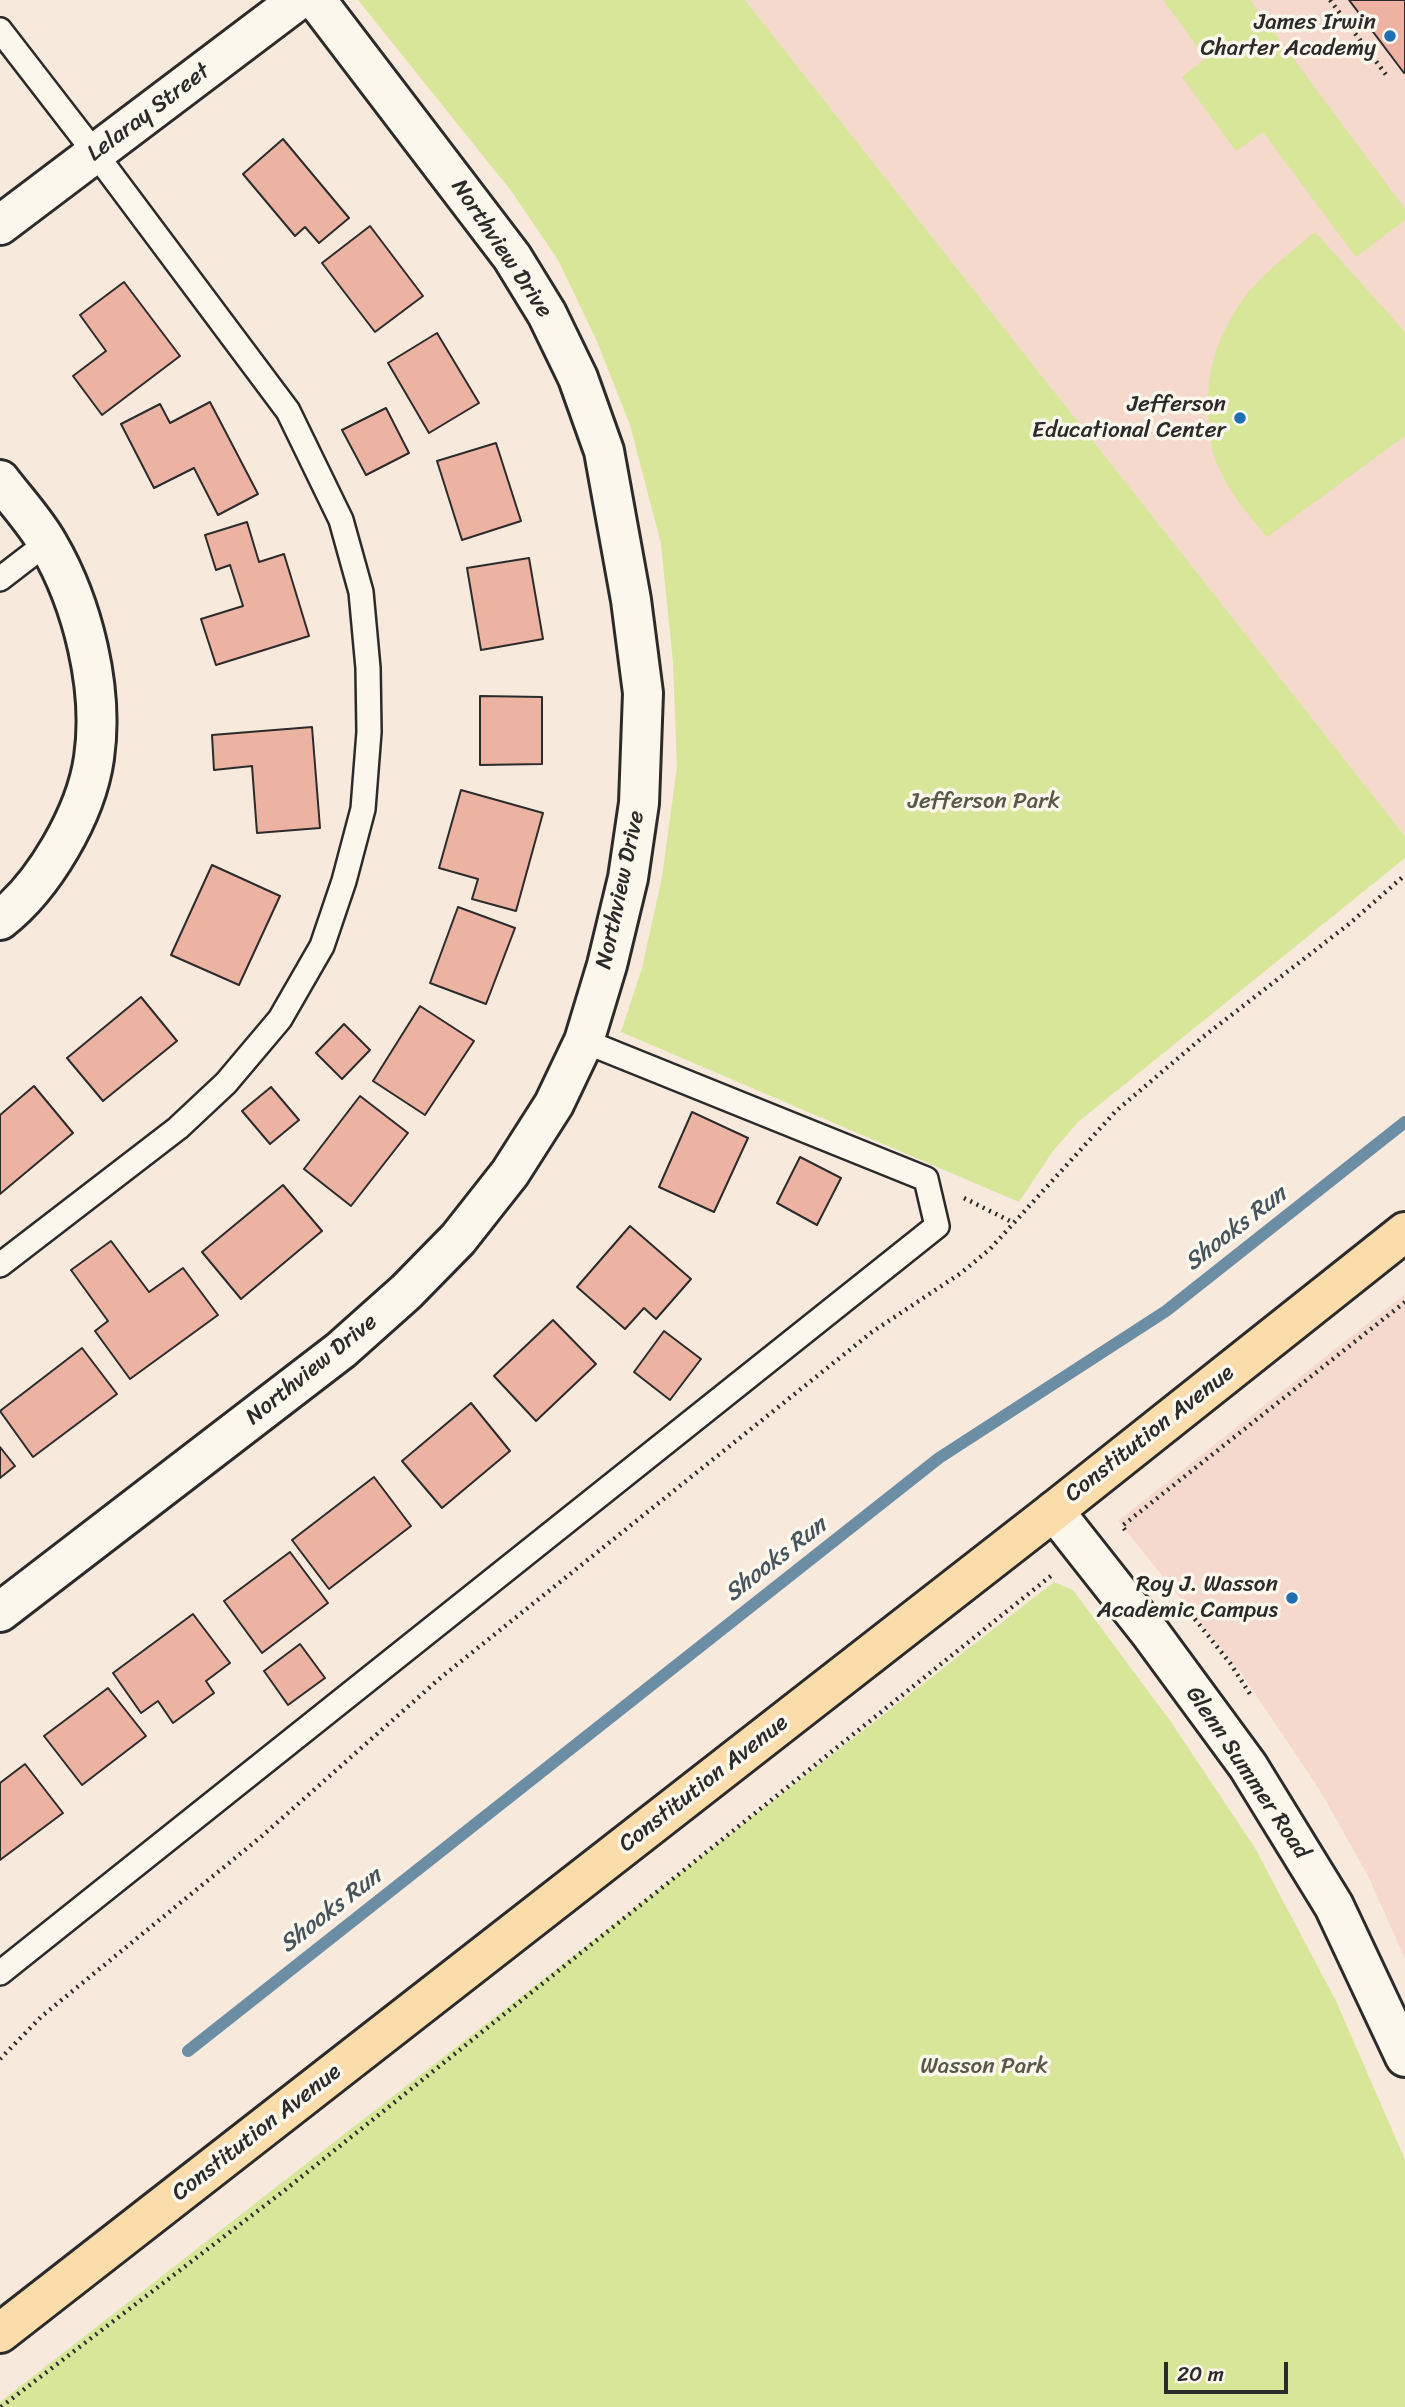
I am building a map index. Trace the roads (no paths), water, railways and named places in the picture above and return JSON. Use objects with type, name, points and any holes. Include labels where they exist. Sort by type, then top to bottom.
[{"type":"main road","name":"Constitution Avenue","points":[[0,2333],[1054,1511],[1405,1232]]},
{"type":"street","name":"Lelaray Street","points":[[0,225],[298,0]]},
{"type":"street","name":"Northview Drive","points":[[0,1612],[341,1350],[406,1292],[458,1239],[510,1173],[554,1104],[584,1041],[607,965],[628,878],[639,803],[643,693],[631,600],[604,451],[578,378],[547,314],[512,257],[316,0]]},
{"type":"street","points":[[0,480],[47,542],[72,594],[88,647],[96,705],[94,759],[77,818],[45,873],[0,920]]},
{"type":"street","name":"Glenn Summer Road","points":[[1054,1511],[1248,1766],[1334,1906],[1405,2057]]},
{"type":"lane","points":[[0,30],[288,411],[341,520],[360,592],[368,668],[369,732],[363,809],[344,881],[322,946],[280,1019],[226,1083],[178,1128],[0,1265]]},
{"type":"lane","points":[[0,579],[47,542]]},
{"type":"lane","points":[[0,1973],[937,1226],[926,1179],[584,1041]]},
{"type":"waterway","name":"Shooks Run","points":[[188,2051],[939,1458],[1166,1311],[1405,1122]]},
{"type":"place","name":"James Irwin Charter Academy","points":[[1390,36]]},
{"type":"place","name":"Jefferson Educational Center","points":[[1240,418]]},
{"type":"place","name":"Roy J. Wasson Academic Campus","points":[[1292,1598]]},
{"type":"park label","name":"Jefferson Park","points":[[984,802]]},
{"type":"park label","name":"Wasson Park","points":[[984,2067]]}]
